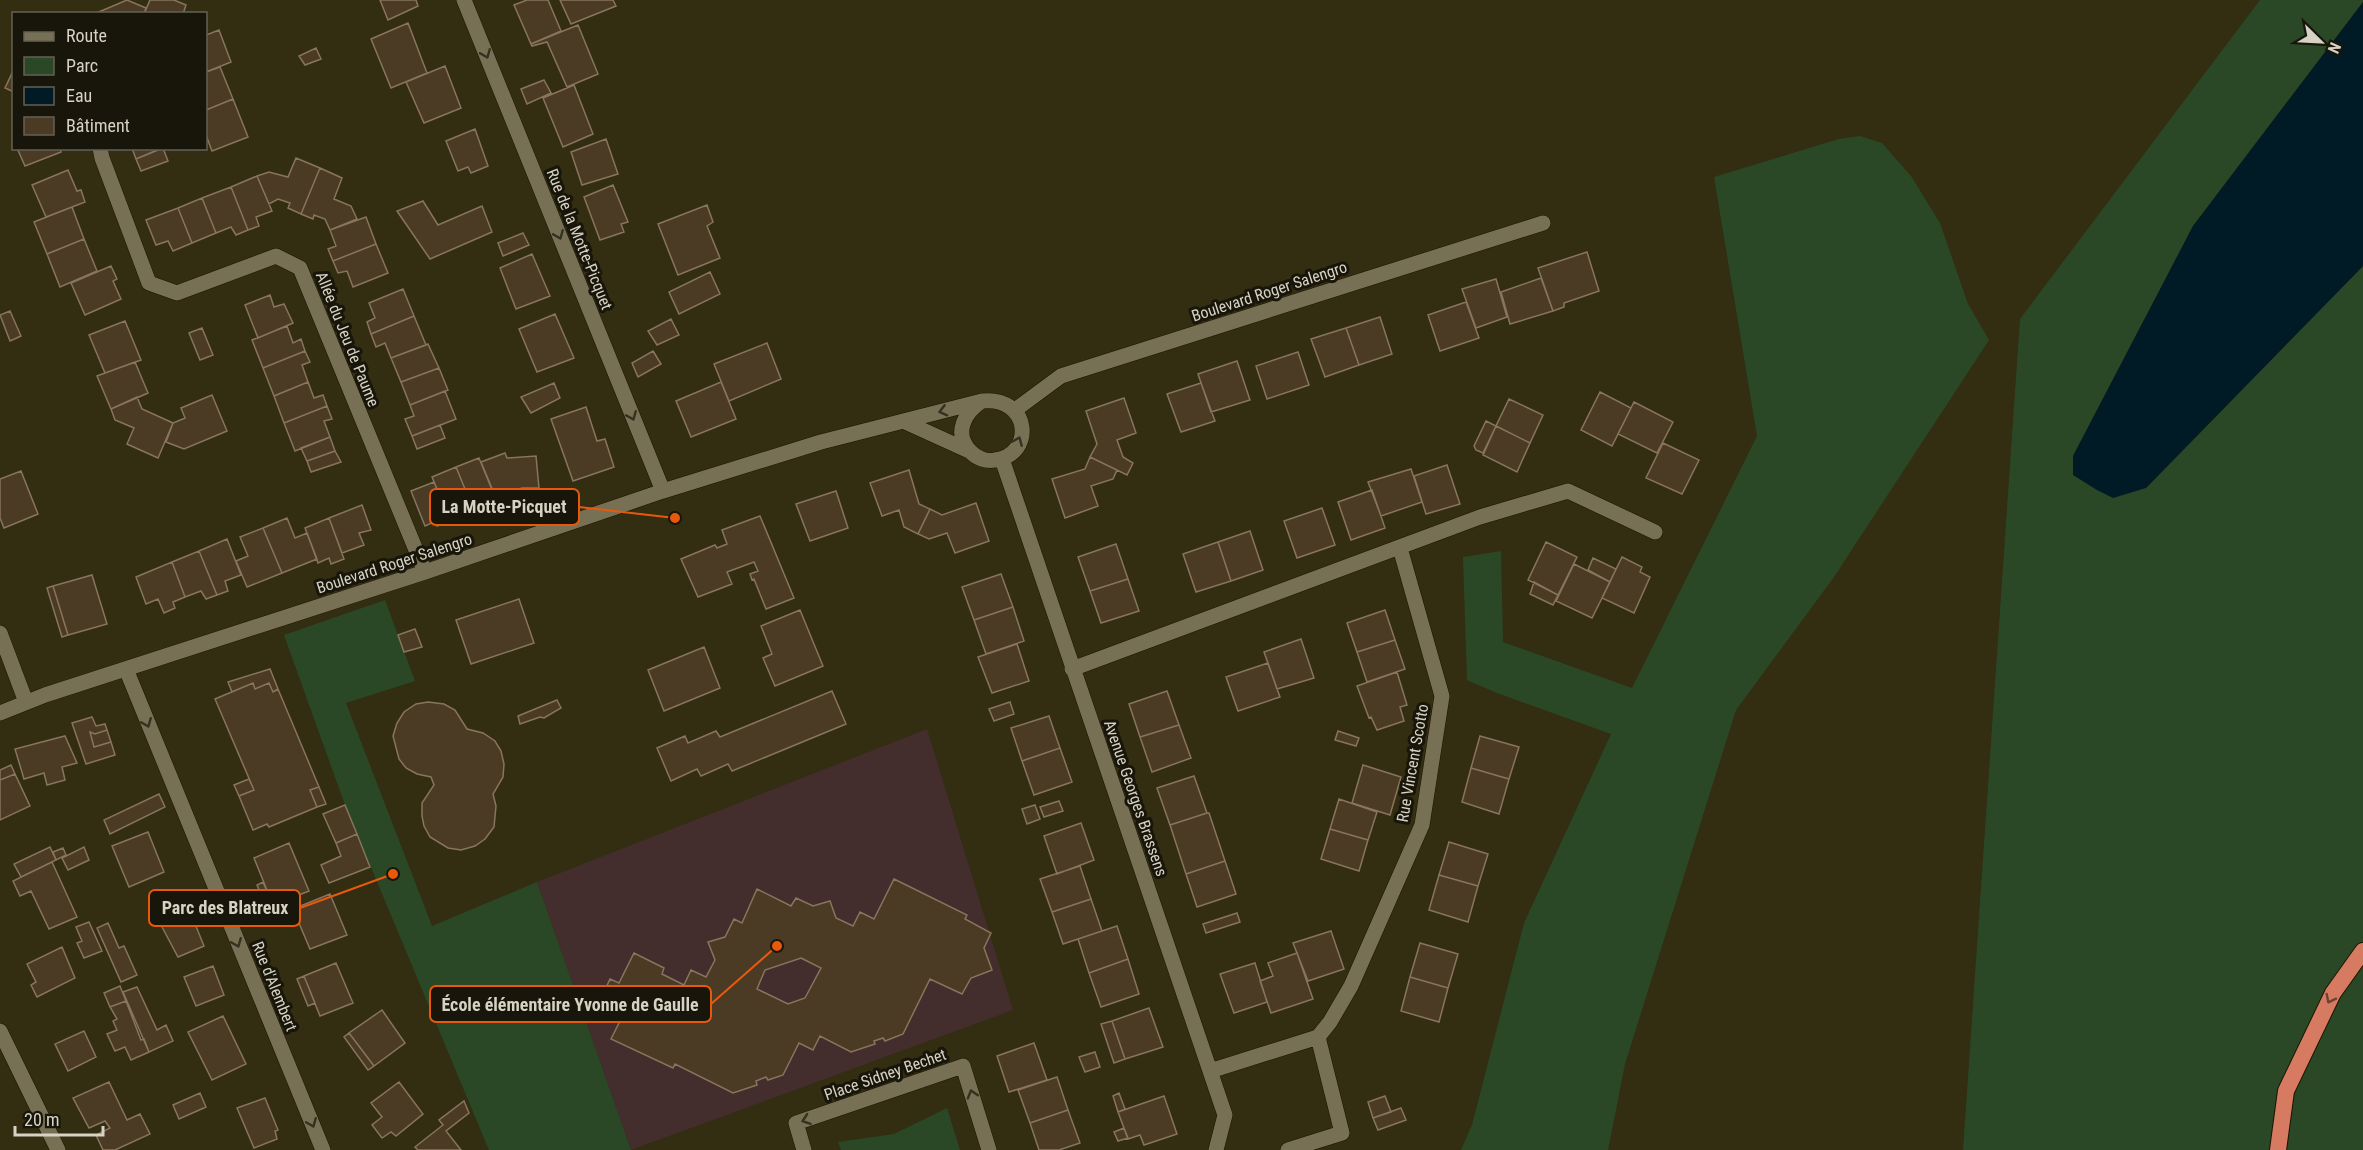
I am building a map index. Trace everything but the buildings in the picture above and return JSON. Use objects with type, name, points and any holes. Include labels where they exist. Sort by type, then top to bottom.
[{"type":"highway","points":[[2278,1150],[2286,1091],[2333,993],[2363,951]]},
{"type":"street","name":"Rue de la Motte-Picquet","points":[[464,0],[663,491]]},
{"type":"street","name":"Allée du Jeu de Paume","points":[[100,150],[149,283],[177,292],[276,256],[300,268],[425,572]]},
{"type":"street","name":"Boulevard Roger Salengro","points":[[1015,410],[1061,376],[1543,223]]},
{"type":"street","points":[[903,421],[969,451],[978,458],[990,461],[1002,459],[1020,444],[1022,427],[1015,410],[1006,403],[994,400],[982,401],[972,407],[965,417],[962,428],[963,440],[969,451]]},
{"type":"street","name":"Boulevard Roger Salengro","points":[[0,713],[26,702],[425,572],[663,491],[821,441],[982,401]]},
{"type":"street","name":"Avenue Georges Brassens","points":[[1002,459],[1224,1115],[1216,1150]]},
{"type":"street","points":[[1072,669],[1480,517],[1568,491],[1655,532]]},
{"type":"street","name":"Rue Vincent Scotto","points":[[1318,1037],[1330,1022],[1351,986],[1422,825],[1442,696],[1400,548]]},
{"type":"street","points":[[0,633],[26,702]]},
{"type":"street","name":"Rue d'Alembert","points":[[126,669],[323,1150]]},
{"type":"street","points":[[0,1031],[58,1150]]},
{"type":"street","points":[[1210,1071],[1318,1037],[1342,1133],[1288,1150]]},
{"type":"street","name":"Place Sidney Bechet","points":[[804,1150],[796,1124],[963,1066],[989,1150]]},
{"type":"shaded area","points":[[927,729],[1013,1010],[631,1150],[537,882]]},
{"type":"green space","points":[[2260,0],[2363,0],[2363,2],[2193,226],[2073,456],[2073,475],[2146,488],[2363,266],[2363,1150],[1963,1150],[2020,319]]},
{"type":"green space","points":[[1860,136],[1882,143],[1911,176],[1940,223],[1968,304],[1989,340],[1834,577],[1736,710],[1625,1064],[1608,1150],[1461,1150],[1472,1125],[1524,923],[1611,734],[1467,680],[1463,557],[1501,551],[1503,642],[1632,688],[1757,436],[1714,177],[1839,139]]},
{"type":"green space","points":[[385,600],[415,681],[346,703],[432,926],[537,882],[631,1150],[489,1150],[345,805],[284,635]]},
{"type":"green space","points":[[947,1108],[960,1150],[841,1150],[838,1142],[894,1134]]},
{"type":"water","points":[[2363,2],[2363,266],[2146,488],[2113,498],[2097,490],[2073,475],[2073,456],[2193,226]]},
{"type":"place","name":"La Motte-Picquet","points":[[675,518]]},
{"type":"place","name":"Parc des Blatreux","points":[[393,874]]},
{"type":"place","name":"École élémentaire Yvonne de Gaulle","points":[[777,946]]}]
